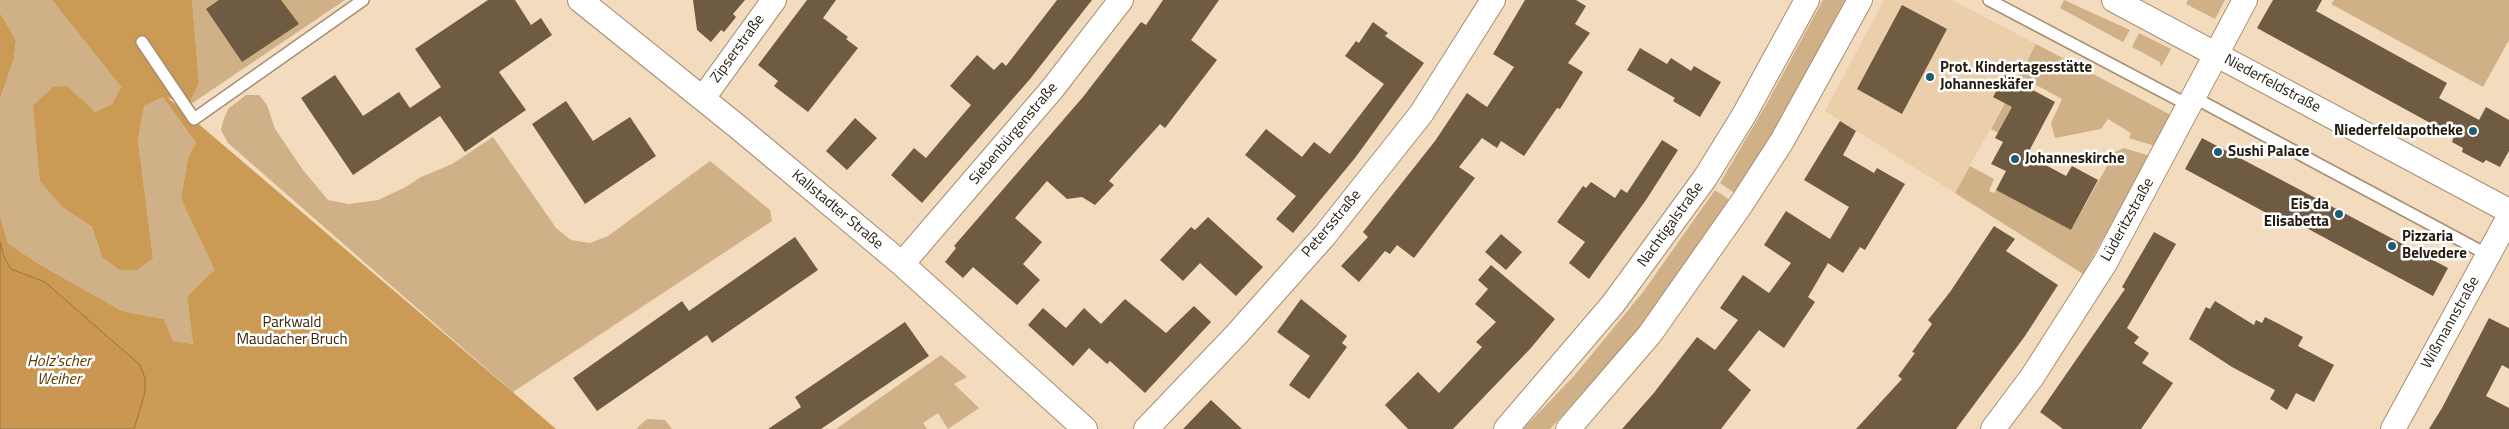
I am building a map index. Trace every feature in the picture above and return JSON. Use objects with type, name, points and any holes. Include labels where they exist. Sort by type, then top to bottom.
[{"type":"street","name":"Kallstadter Straße","points":[[580,0],[702,98],[902,264],[1085,429]]},
{"type":"street","name":"Zipserstraße","points":[[702,98],[774,0]]},
{"type":"street","name":"Siebenbürgenstraße","points":[[902,264],[1054,88],[1121,0]]},
{"type":"street","name":"Petersstraße","points":[[1146,429],[1237,334],[1325,235],[1421,114],[1493,0]]},
{"type":"street","name":"Nachtigalstraße","points":[[1506,429],[1613,304],[1705,178],[1744,115],[1807,0]]},
{"type":"street","points":[[1568,429],[1650,334],[1742,203],[1782,141],[1860,0]]},
{"type":"street","name":"Niederfeldstraße","points":[[2114,0],[2509,210]]},
{"type":"street","name":"Lüderitzstraße","points":[[1993,429],[2032,377],[2105,263],[2245,0]]},
{"type":"street","name":"Wißmannstraße","points":[[2393,429],[2509,216]]},
{"type":"lane","points":[[142,42],[194,119],[363,0]]},
{"type":"lane","points":[[1989,0],[2192,102],[2488,255]]},
{"type":"shaded area","points":[[0,0],[52,0],[121,87],[112,104],[95,112],[62,207],[92,227],[102,257],[153,258],[138,141],[144,106],[163,97],[196,143],[188,158],[181,199],[216,270],[187,296],[193,344],[173,341],[164,319],[122,311],[37,263],[8,243],[0,216],[0,99],[14,58],[16,40],[0,13]]},
{"type":"shaded area","points":[[192,0],[345,0],[188,106],[199,83]]},
{"type":"shaded area","points":[[1823,0],[1845,0],[1784,115],[1736,194],[1720,183],[1766,105]]},
{"type":"shaded area","name":"Prot. Kindertagesstätte Johanneskäfer","points":[[1884,0],[1952,0],[2036,44],[1955,193],[1825,111]]},
{"type":"shaded area","points":[[2064,0],[2130,30],[2123,42],[2060,8]]},
{"type":"shaded area","points":[[2188,0],[2225,0],[2215,19],[2186,4]]},
{"type":"shaded area","points":[[2334,0],[2509,0],[2509,40],[2483,87],[2331,4]]},
{"type":"shaded area","points":[[2139,33],[2171,49],[2161,67],[2160,62],[2132,47]]},
{"type":"shaded area","points":[[2036,44],[2171,115],[2155,146],[2129,138],[2131,133],[2108,119],[2101,129],[2055,138],[2051,123],[2062,99],[2027,80],[1998,133],[1991,129]]},
{"type":"shaded area","points":[[246,95],[259,95],[267,105],[275,129],[303,170],[328,200],[349,204],[378,200],[404,188],[421,177],[452,164],[493,137],[556,228],[571,240],[590,243],[608,236],[710,161],[770,210],[772,221],[513,392],[228,143],[221,130],[223,121],[228,109]]},
{"type":"shaded area","points":[[2124,148],[2150,156],[2083,274],[1955,193],[1970,166],[1994,179],[1989,191],[1994,193],[1996,190],[2071,230],[2115,152]]},
{"type":"shaded area","points":[[1715,190],[1731,201],[1658,304],[1626,344],[1550,429],[1523,429],[1574,376],[1643,292]]},
{"type":"shaded area","points":[[941,355],[967,377],[954,384],[979,408],[948,429],[938,413],[923,423],[927,429],[836,429]]},
{"type":"shaded area","points":[[647,419],[665,420],[672,429],[636,429]]},
{"type":"green space","name":"Parkwald Maudacher Bruch","points":[[52,0],[192,0],[199,83],[188,106],[167,97],[556,429],[134,429],[145,392],[45,282],[11,269],[4,257],[0,242],[0,216],[8,243],[37,263],[122,311],[164,319],[173,341],[193,344],[187,296],[215,270],[181,199],[188,158],[196,143],[163,97],[144,106],[138,141],[153,258],[137,270],[120,270],[102,257],[92,227],[62,207],[40,181],[33,106],[53,87],[67,86],[95,112],[112,104],[121,87]]},
{"type":"green space","points":[[0,13],[16,40],[14,58],[0,99]]},
{"type":"water","name":"Holz'scher Weiher","points":[[0,242],[4,257],[11,269],[45,282],[140,365],[145,378],[145,392],[134,429],[0,429]]},
{"type":"building","points":[[219,0],[281,0],[299,24],[242,62],[206,9]]},
{"type":"building","points":[[488,0],[515,0],[531,25],[541,18],[552,35],[499,72],[526,110],[465,152],[440,116],[353,175],[301,98],[335,75],[363,116],[399,92],[410,108],[441,87],[415,49]]},
{"type":"building","points":[[693,0],[745,0],[733,14],[736,17],[724,32],[721,30],[711,42],[697,30]]},
{"type":"building","points":[[807,0],[836,0],[823,18],[848,37],[846,39],[858,48],[808,112],[774,86],[778,81],[758,65]]},
{"type":"building","points":[[1057,0],[1092,0],[1030,79],[922,203],[891,175],[914,148],[926,158],[971,105],[950,86],[977,55],[994,70],[1002,62],[1006,66]]},
{"type":"building","points":[[1163,0],[1219,0],[1191,40],[1217,60],[1165,128],[1160,124],[1109,181],[1114,185],[1095,205],[1082,197],[1067,199],[1047,181],[1015,218],[1042,242],[1023,264],[1040,280],[1017,305],[973,267],[963,278],[945,262],[956,248],[954,246],[1083,97],[1141,22],[1146,25]]},
{"type":"building","points":[[1525,0],[1576,0],[1586,6],[1575,24],[1590,33],[1568,63],[1583,72],[1560,109],[1557,108],[1524,156],[1501,141],[1497,148],[1482,138],[1459,167],[1475,178],[1414,258],[1397,245],[1390,254],[1385,251],[1359,282],[1341,266],[1368,237],[1363,232],[1435,141],[1467,93],[1487,107],[1514,67],[1493,54]]},
{"type":"building","points":[[2273,0],[2322,0],[2316,11],[2447,83],[2439,98],[2479,120],[2486,107],[2509,120],[2509,151],[2500,167],[2486,160],[2483,163],[2462,152],[2463,148],[2452,142],[2454,136],[2257,28]]},
{"type":"building","points":[[1902,5],[1947,29],[1902,114],[1857,89]]},
{"type":"building","points":[[1373,22],[1388,33],[1385,36],[1424,63],[1355,158],[1293,233],[1276,219],[1296,196],[1245,155],[1266,129],[1302,157],[1314,142],[1330,154],[1384,84],[1345,56],[1356,41],[1359,43]]},
{"type":"building","points":[[1640,48],[1667,64],[1671,58],[1691,71],[1694,66],[1721,82],[1700,117],[1673,101],[1675,98],[1627,70]]},
{"type":"building","name":"Johanneskirche","points":[[2005,75],[2055,102],[2027,155],[2066,176],[2072,166],[2098,180],[2071,230],[1996,190],[2006,171],[1991,164],[2003,142],[1995,138],[2012,107],[1993,97]]},
{"type":"building","points":[[566,101],[593,141],[630,117],[656,156],[585,204],[532,124]]},
{"type":"building","points":[[855,118],[877,138],[847,170],[826,151]]},
{"type":"building","points":[[1840,121],[1856,131],[1843,155],[1874,173],[1877,168],[1905,184],[1865,250],[1860,247],[1843,273],[1828,263],[1808,297],[1815,302],[1784,348],[1759,330],[1728,370],[1751,390],[1721,429],[1622,429],[1653,394],[1697,337],[1715,350],[1738,320],[1720,308],[1743,275],[1769,293],[1791,263],[1764,245],[1786,211],[1830,239],[1849,207],[1804,180]]},
{"type":"building","points":[[2202,138],[2448,268],[2433,296],[2286,217],[2283,222],[2185,169]]},
{"type":"building","points":[[1662,140],[1678,150],[1646,200],[1589,279],[1569,263],[1585,242],[1557,222],[1583,186],[1586,188],[1591,182],[1615,198],[1621,189],[1627,193]]},
{"type":"building","points":[[1208,217],[1263,267],[1236,296],[1200,263],[1183,281],[1160,260],[1191,227],[1195,230]]},
{"type":"building","points":[[1994,226],[2015,239],[2006,251],[2058,285],[2025,336],[1956,429],[1856,429],[1902,379],[1898,376],[1915,353],[1912,352],[1932,324],[1928,320],[1950,292]]},
{"type":"building","points":[[2154,232],[2176,244],[2127,328],[2139,337],[2134,343],[2149,353],[2142,363],[2173,383],[2141,429],[2063,429],[2040,412],[2125,289],[2122,287]]},
{"type":"building","points":[[1501,234],[1522,252],[1506,270],[1485,252]]},
{"type":"building","points":[[795,237],[818,270],[712,343],[707,335],[597,411],[573,378],[682,301],[689,311]]},
{"type":"building","points":[[1491,265],[1555,319],[1530,349],[1453,429],[1408,429],[1385,405],[1418,372],[1439,393],[1482,347],[1476,342],[1496,322],[1475,304],[1488,289],[1478,280]]},
{"type":"building","points":[[1125,299],[1166,333],[1194,306],[1211,322],[1145,393],[1110,361],[1107,364],[1089,348],[1073,366],[1028,325],[1043,308],[1066,328],[1084,308],[1101,324]]},
{"type":"building","points":[[1301,299],[1347,336],[1342,343],[1347,347],[1309,399],[1289,385],[1310,356],[1277,332]]},
{"type":"building","points":[[2215,301],[2254,325],[2256,320],[2262,323],[2265,317],[2279,324],[2303,337],[2298,346],[2334,365],[2314,402],[2296,393],[2287,410],[2270,399],[2275,390],[2232,367],[2189,339],[2206,307],[2210,309]]},
{"type":"building","points":[[2489,318],[2509,328],[2509,369],[2502,365],[2486,396],[2509,408],[2509,429],[2429,429],[2442,408]]},
{"type":"building","points":[[905,322],[929,356],[821,429],[768,429],[801,407],[795,397]]},
{"type":"building","points":[[1211,400],[1242,429],[1183,429]]},
{"type":"place","name":"Prot. Kindertagesstätte Johanneskäfer","points":[[1930,77]]},
{"type":"place","name":"Niederfeldapotheke","points":[[2473,131]]},
{"type":"place","name":"Sushi Palace","points":[[2218,152]]},
{"type":"place","name":"Johanneskirche","points":[[2015,159]]},
{"type":"place","name":"Eis da Elisabetta","points":[[2339,214]]},
{"type":"place","name":"Pizzaria Belvedere","points":[[2392,246]]}]
